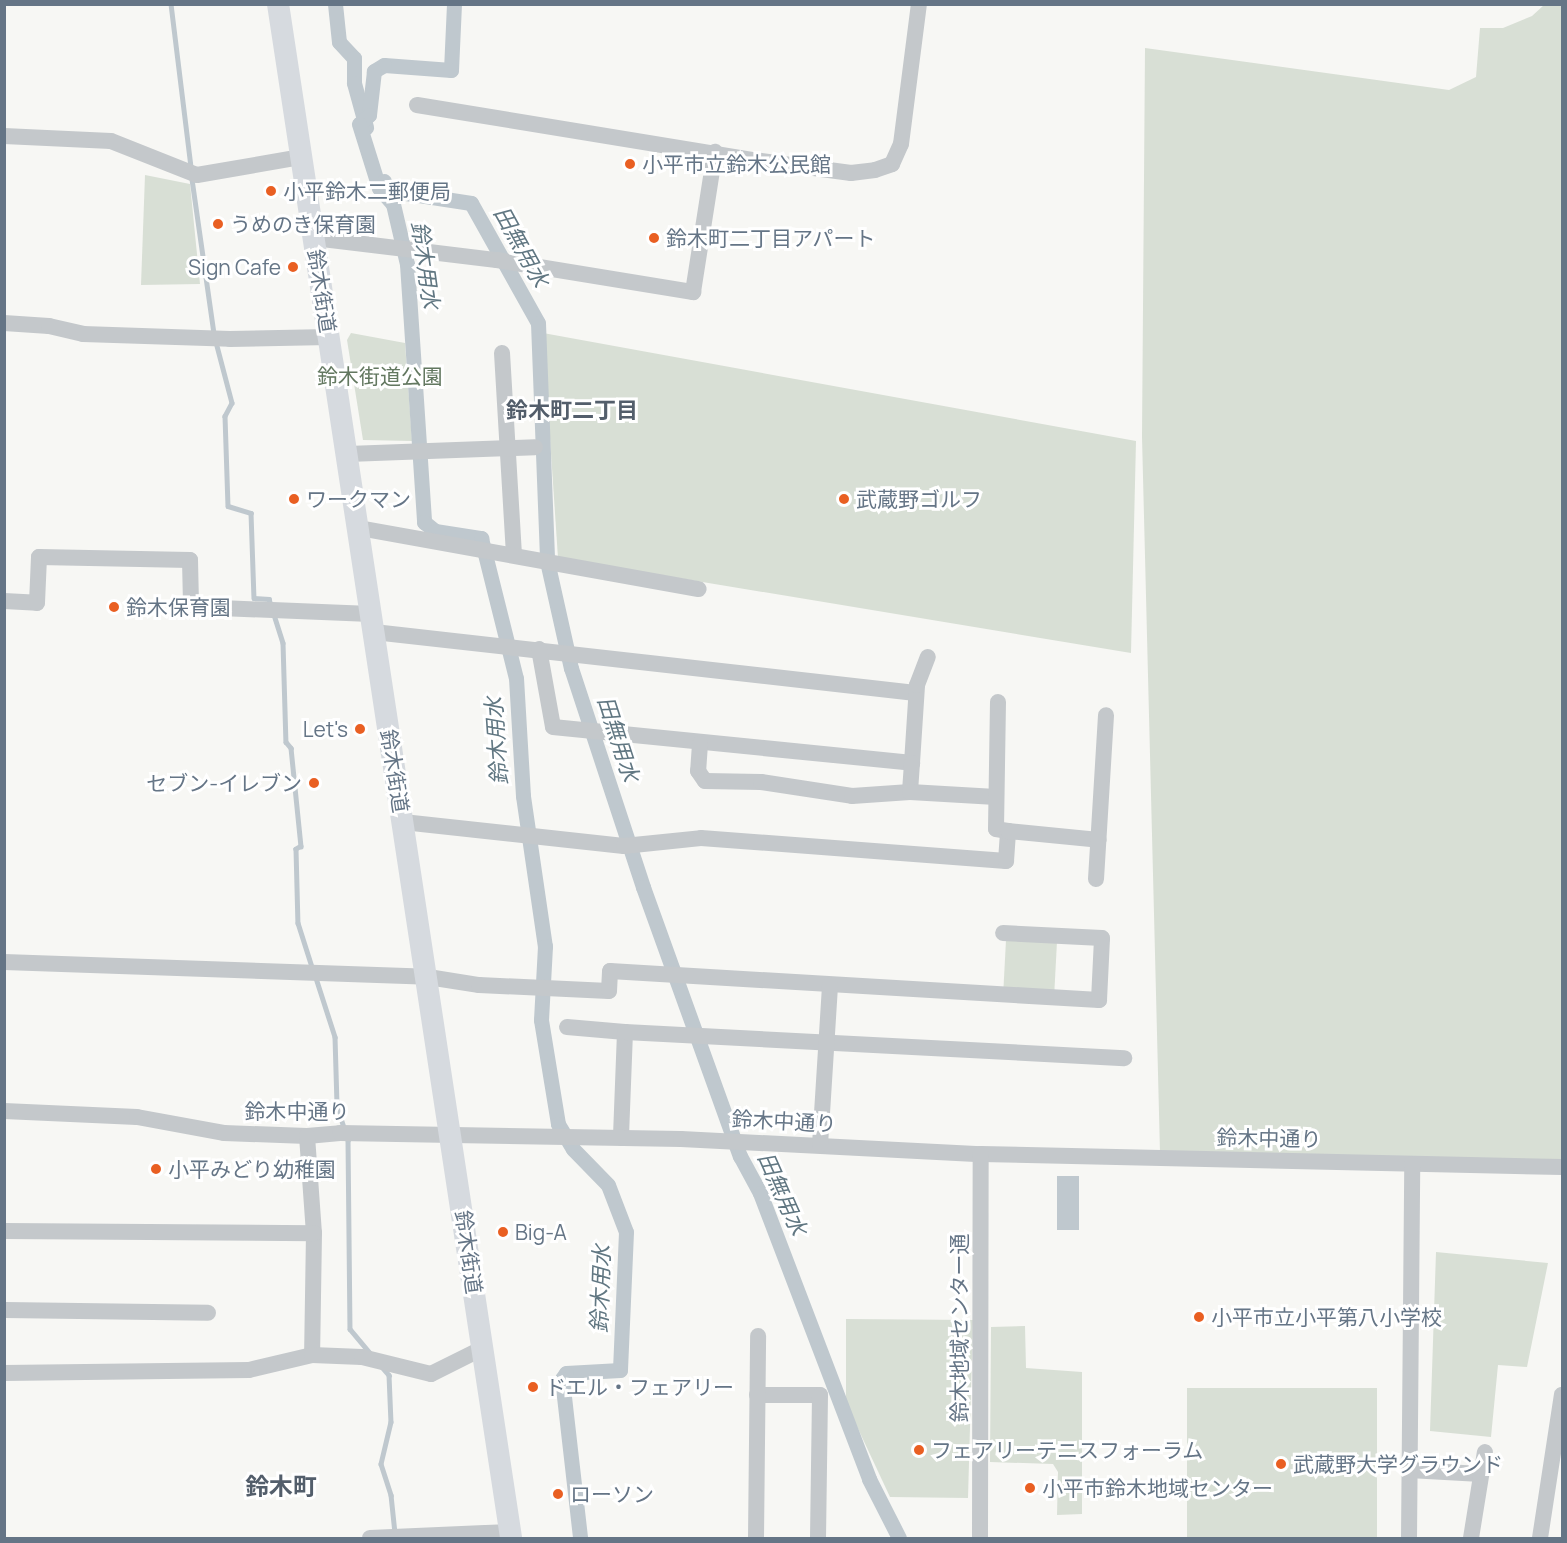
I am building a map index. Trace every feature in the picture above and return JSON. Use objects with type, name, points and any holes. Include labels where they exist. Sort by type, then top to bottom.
[{"type":"main road","name":"鈴木街道","points":[[278,4],[428,977],[510,1535]]},
{"type":"street","points":[[417,105],[851,172],[892,164],[901,144],[919,4]]},
{"type":"street","points":[[4,136],[111,141],[197,175],[301,157]]},
{"type":"street","points":[[314,238],[505,262],[693,292],[716,152]]},
{"type":"street","points":[[4,323],[49,326],[83,334],[230,339],[329,337]]},
{"type":"street","points":[[502,352],[514,555]]},
{"type":"street","points":[[348,454],[535,447]]},
{"type":"street","points":[[359,528],[699,589]]},
{"type":"street","points":[[4,601],[37,603],[39,557],[190,560],[191,604],[196,608],[373,623],[509,646],[916,693]]},
{"type":"street","points":[[539,649],[554,727],[700,744],[912,763]]},
{"type":"street","points":[[910,792],[916,693],[928,657]]},
{"type":"street","points":[[998,702],[996,830],[1099,840]]},
{"type":"street","points":[[1096,879],[1106,715]]},
{"type":"street","points":[[700,744],[698,771],[705,781],[761,782],[852,795],[910,792],[996,797]]},
{"type":"street","points":[[403,822],[629,846],[701,838],[1006,861],[1008,831]]},
{"type":"street","points":[[4,962],[428,977],[479,985],[609,991],[610,971],[1099,1000],[1102,938],[1003,933]]},
{"type":"street","points":[[820,1145],[830,985]]},
{"type":"street","points":[[567,1027],[1124,1058]]},
{"type":"street","points":[[621,1138],[625,1032]]},
{"type":"street","name":"鈴木中通り","points":[[4,1111],[137,1117],[224,1132],[307,1136],[346,1133],[621,1138],[737,1141],[981,1154],[1563,1167]]},
{"type":"street","points":[[307,1136],[314,1233],[312,1355]]},
{"type":"street","name":"鈴木地域センター通","points":[[980,1539],[981,1154]]},
{"type":"street","points":[[1409,1539],[1412,1164]]},
{"type":"street","points":[[4,1231],[314,1233]]},
{"type":"street","points":[[5,1310],[208,1313]]},
{"type":"street","points":[[756,1539],[758,1336]]},
{"type":"street","points":[[4,1374],[249,1370],[312,1355],[363,1358],[430,1374],[483,1348]]},
{"type":"street","points":[[757,1395],[820,1395],[818,1539]]},
{"type":"street","points":[[1540,1539],[1563,1395]]},
{"type":"street","points":[[1471,1539],[1485,1452]]},
{"type":"street","points":[[1409,1470],[1481,1474]]},
{"type":"street","points":[[370,1539],[510,1535]]},
{"type":"green space","points":[[1544,5],[1562,5],[1562,1164],[1160,1153],[1142,437],[1145,48],[1449,90],[1476,77],[1480,28],[1503,28],[1532,16]]},
{"type":"green space","points":[[145,175],[190,184],[200,284],[141,285]]},
{"type":"green space","name":"鈴木街道公園","points":[[351,333],[405,343],[412,441],[363,440],[347,340]]},
{"type":"green space","name":"武蔵野ゴルフ","points":[[543,333],[1136,441],[1131,653],[558,558]]},
{"type":"green space","points":[[1006,940],[1057,943],[1054,992],[1003,989]]},
{"type":"green space","points":[[1436,1252],[1548,1263],[1527,1367],[1498,1365],[1491,1437],[1430,1431]]},
{"type":"green space","name":"フェアリーテニスフォーラム","points":[[846,1319],[973,1320],[968,1498],[890,1497],[846,1403]]},
{"type":"green space","points":[[1025,1326],[1026,1368],[1082,1372],[1082,1514],[1057,1515],[1058,1472],[1053,1464],[990,1462],[991,1327]]},
{"type":"green space","name":"武蔵野大学グラウンド","points":[[1187,1388],[1377,1388],[1377,1538],[1187,1538]]},
{"type":"shaded area","points":[[1057,1176],[1079,1176],[1079,1230],[1057,1230]]},
{"type":"waterway","points":[[171,4],[191,167]]},
{"type":"waterway","name":"田無用水","points":[[335,4],[339,42],[354,58],[354,83],[366,127]]},
{"type":"waterway","name":"鈴木用水","points":[[454,4],[451,70],[384,65],[374,71],[369,115],[359,124],[379,188],[393,204],[407,264],[424,522],[435,531],[481,538],[516,678],[523,796],[545,946],[541,1020],[558,1124],[573,1149],[608,1185],[626,1232],[620,1370],[566,1373],[562,1379],[580,1538]]},
{"type":"waterway","points":[[192,179],[214,334]]},
{"type":"waterway","name":"田無用水","points":[[384,181],[386,190],[471,203],[538,323],[547,561],[571,668],[643,887],[740,1156],[760,1193],[869,1479],[899,1538]]},
{"type":"waterway","points":[[216,342],[232,403],[225,416],[228,506],[251,513],[254,598],[269,599],[283,643],[286,742],[291,748],[301,846],[296,849],[298,923],[313,970]]},
{"type":"waterway","points":[[316,978],[335,1037],[337,1106],[348,1140],[350,1329],[370,1353]]},
{"type":"waterway","points":[[382,1367],[389,1375],[391,1422],[381,1464],[391,1495],[395,1533]]},
{"type":"place","name":"小平市立鈴木公民館","points":[[630,164]]},
{"type":"place","name":"小平鈴木二郵便局","points":[[271,191]]},
{"type":"place","name":"うめのき保育園","points":[[218,224]]},
{"type":"place","name":"鈴木町二丁目アパート","points":[[654,238]]},
{"type":"place","name":"Sign Cafe","points":[[293,267]]},
{"type":"place","name":"ワークマン","points":[[294,499]]},
{"type":"place","name":"武蔵野ゴルフ","points":[[844,499]]},
{"type":"place","name":"鈴木保育園","points":[[114,607]]},
{"type":"place","name":"Let's","points":[[360,729]]},
{"type":"place","name":"セブン-イレブン","points":[[314,783]]},
{"type":"place","name":"小平みどり幼稚園","points":[[156,1169]]},
{"type":"place","name":"Big-A","points":[[503,1232]]},
{"type":"place","name":"小平市立小平第八小学校","points":[[1199,1317]]},
{"type":"place","name":"ドエル・フェアリー","points":[[533,1387]]},
{"type":"place","name":"フェアリーテニスフォーラム","points":[[919,1450]]},
{"type":"place","name":"武蔵野大学グラウンド","points":[[1281,1464]]},
{"type":"place","name":"小平市鈴木地域センター","points":[[1030,1488]]},
{"type":"place","name":"ローソン","points":[[558,1494]]},
{"type":"district","name":"鈴木町二丁目","points":[[572,411]]},
{"type":"district","name":"鈴木町","points":[[281,1486]]}]
